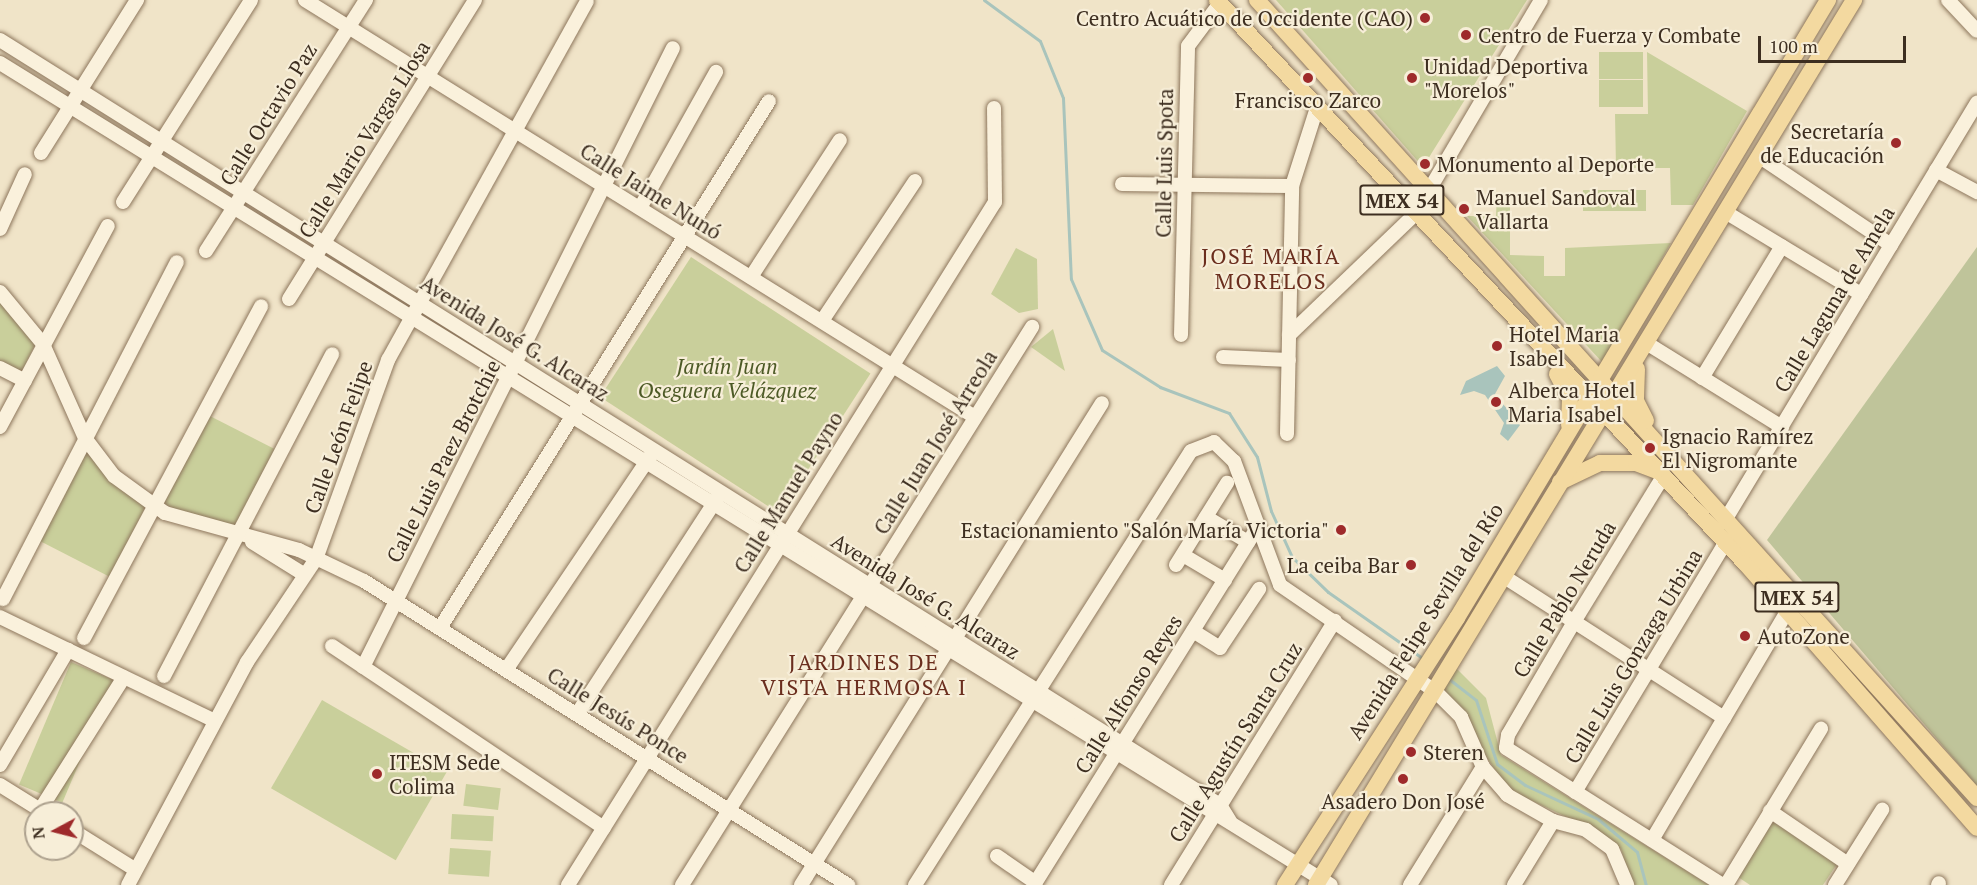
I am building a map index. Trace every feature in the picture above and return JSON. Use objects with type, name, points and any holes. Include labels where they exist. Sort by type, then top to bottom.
[{"type":"main road","name":"MEX 54","points":[[1257,0],[1427,193],[1664,446],[1977,798]]},
{"type":"main road","name":"Avenida Felipe Sevilla del Río","points":[[1285,885],[1421,675],[1568,429],[1601,381],[1828,0]]},
{"type":"main road","name":"Avenida Felipe Sevilla del Río","points":[[1323,883],[1554,486],[1617,398],[1854,0]]},
{"type":"main road","name":"MEX 54","points":[[1218,2],[1316,111],[1726,542],[1977,828]]},
{"type":"main road","points":[[1283,74],[1304,55]]},
{"type":"main road","points":[[1785,73],[1803,85]]},
{"type":"main road","points":[[1698,219],[1717,230]]},
{"type":"main road","points":[[1531,336],[1566,385],[1572,413],[1568,429]]},
{"type":"main road","points":[[1637,363],[1639,409],[1664,446]]},
{"type":"main road","points":[[1554,486],[1599,463],[1636,463],[1663,474]]},
{"type":"street","points":[[123,202],[251,0]]},
{"type":"street","name":"Calle Jaime Nunó","points":[[305,0],[975,417]]},
{"type":"street","name":"Calle Octavio Paz","points":[[206,250],[366,0]]},
{"type":"street","name":"Calle Mario Vargas Llosa","points":[[290,300],[475,0]]},
{"type":"street","points":[[1289,335],[1415,214],[1542,0]]},
{"type":"street","points":[[1948,0],[1977,31]]},
{"type":"street","name":"Calle León Felipe","points":[[128,885],[213,720],[315,559],[347,484],[370,398],[411,317],[587,1]]},
{"type":"street","points":[[41,153],[130,2]]},
{"type":"street","name":"Calle Luis Spota","points":[[1181,335],[1188,46],[1218,2]]},
{"type":"street","name":"Avenida José G. Alcaraz","points":[[0,40],[654,450],[717,498]]},
{"type":"street","name":"Calle Luis Paez Brotchie","points":[[363,667],[673,48]]},
{"type":"street","name":"Avenida José G. Alcaraz","points":[[0,63],[647,463],[717,498],[1218,810],[1233,825],[1298,864],[1323,883]]},
{"type":"street","points":[[640,208],[716,72]]},
{"type":"street","points":[[440,628],[769,101]]},
{"type":"street","name":"Calle Laguna de Amela","points":[[1727,518],[1977,103]]},
{"type":"street","name":"Calle Manuel Payno","points":[[568,885],[995,202],[994,108]]},
{"type":"street","points":[[1287,434],[1292,186],[1316,111]]},
{"type":"street","points":[[751,278],[840,140]]},
{"type":"street","points":[[1760,157],[1891,245]]},
{"type":"street","points":[[1936,170],[1977,192]]},
{"type":"street","points":[[0,229],[25,174]]},
{"type":"street","points":[[822,321],[915,181]]},
{"type":"street","points":[[1122,184],[1292,186]]},
{"type":"street","points":[[1727,213],[1862,294]]},
{"type":"street","points":[[0,427],[108,226]]},
{"type":"street","points":[[1702,378],[1782,246]]},
{"type":"street","points":[[3,599],[177,262]]},
{"type":"street","points":[[0,292],[44,344],[85,438],[114,476],[153,504],[241,538],[305,575]]},
{"type":"street","points":[[84,638],[117,574],[126,567],[126,556],[261,306]]},
{"type":"street","name":"Calle Juan José Arreola","points":[[682,885],[1032,327]]},
{"type":"street","points":[[1648,344],[1782,427]]},
{"type":"street","points":[[164,676],[241,538],[332,354]]},
{"type":"street","points":[[1222,357],[1289,360]]},
{"type":"street","points":[[0,368],[25,381]]},
{"type":"street","points":[[801,885],[1102,403]]},
{"type":"street","points":[[915,885],[1034,695],[1200,443],[1214,442],[1234,461],[1280,585],[1437,687],[1461,717],[1483,767],[1507,795],[1553,821],[1586,830],[1612,849],[1626,883]]},
{"type":"street","points":[[506,670],[654,450]]},
{"type":"street","name":"Calle Pablo Neruda","points":[[1575,792],[1506,748],[1508,735],[1663,474]]},
{"type":"street","points":[[1224,580],[1179,560],[1227,483]]},
{"type":"street","points":[[577,714],[717,498]]},
{"type":"street","points":[[1206,517],[1248,542]]},
{"type":"street","name":"Calle Alfonso Reyes","points":[[1035,884],[1258,526]]},
{"type":"street","name":"Calle Jesús Ponce","points":[[241,538],[315,559],[364,580],[848,885]]},
{"type":"street","name":"Calle Luis Gonzaga Urbina","points":[[1575,792],[1726,542]]},
{"type":"street","points":[[1503,576],[1724,718]]},
{"type":"street","points":[[1192,631],[1220,648],[1259,589]]},
{"type":"street","points":[[1652,840],[1788,610]]},
{"type":"street","points":[[0,617],[213,720]]},
{"type":"street","name":"Calle Agustín Santa Cruz","points":[[1171,885],[1335,621]]},
{"type":"street","points":[[333,646],[604,828]]},
{"type":"street","points":[[0,765],[68,650]]},
{"type":"street","points":[[49,801],[124,677]]},
{"type":"street","points":[[1575,792],[1724,885],[1821,729]]},
{"type":"street","points":[[1410,885],[1483,767]]},
{"type":"street","points":[[0,785],[26,801]]},
{"type":"street","points":[[1835,885],[1882,810]]},
{"type":"street","points":[[1770,811],[1848,864]]},
{"type":"street","points":[[1514,885],[1553,821]]},
{"type":"street","points":[[84,838],[136,870]]},
{"type":"street","points":[[998,856],[1035,884]]},
{"type":"green space","name":"Unidad Deportiva \"Morelos\"","points":[[1276,0],[1527,0],[1423,167]]},
{"type":"green space","points":[[1599,52],[1643,52],[1643,79],[1599,79]]},
{"type":"green space","points":[[1647,52],[1747,111],[1693,205],[1671,205],[1670,168],[1616,168],[1615,114],[1648,114]]},
{"type":"green space","points":[[1599,80],[1643,80],[1643,107],[1599,107]]},
{"type":"green space","points":[[1583,190],[1646,190],[1646,211],[1583,211]]},
{"type":"green space","points":[[1497,193],[1510,193],[1510,255],[1544,256],[1544,276],[1565,276],[1565,248],[1671,243],[1602,362],[1467,216],[1496,216]]},
{"type":"green space","points":[[1977,247],[1977,786],[1767,540]]},
{"type":"green space","points":[[1016,248],[1037,259],[1038,309],[1019,313],[991,294]]},
{"type":"green space","name":"Jardín Juan Oseguera Velázquez","points":[[691,257],[870,374],[780,514],[600,397]]},
{"type":"green space","points":[[0,299],[35,345],[21,373],[0,362]]},
{"type":"green space","points":[[1053,329],[1065,371],[1031,347]]},
{"type":"green space","points":[[206,414],[275,449],[230,537],[161,502]]},
{"type":"green space","points":[[86,444],[147,504],[110,577],[38,540]]},
{"type":"green space","points":[[71,662],[114,680],[63,801],[19,784]]},
{"type":"green space","points":[[1456,668],[1486,698],[1501,755],[1709,885],[1632,885],[1621,849],[1588,827],[1509,790],[1442,692]]},
{"type":"green space","points":[[322,700],[447,772],[396,860],[271,788]]},
{"type":"green space","points":[[466,784],[501,788],[498,810],[463,806]]},
{"type":"green space","points":[[452,814],[494,816],[493,841],[451,839]]},
{"type":"green space","points":[[1773,822],[1837,864],[1823,885],[1750,885],[1738,877]]},
{"type":"green space","points":[[450,848],[491,851],[489,877],[448,874]]},
{"type":"water","name":"Alberca Hotel Maria Isabel","points":[[1497,366],[1505,376],[1495,394],[1520,425],[1508,441],[1500,434],[1504,423],[1485,395],[1474,391],[1460,395],[1466,381]]},
{"type":"waterway","points":[[984,0],[1040,41],[1063,98],[1071,279],[1102,350],[1160,387],[1229,413],[1257,457],[1271,511],[1292,557],[1328,592],[1425,660]]},
{"type":"waterway","points":[[1449,679],[1476,700],[1497,764],[1525,785],[1598,819],[1637,852],[1646,885]]},
{"type":"place","name":"Centro Acuático de Occidente (CAO)","points":[[1425,18]]},
{"type":"place","name":"Centro de Fuerza y Combate","points":[[1466,35]]},
{"type":"place","name":"Francisco Zarco","points":[[1308,78]]},
{"type":"place","name":"Unidad Deportiva \"Morelos\"","points":[[1412,78]]},
{"type":"place","name":"Secretaría de Educación","points":[[1896,143]]},
{"type":"place","name":"Monumento al Deporte","points":[[1425,164]]},
{"type":"place","name":"Manuel Sandoval Vallarta","points":[[1464,209]]},
{"type":"place","name":"Hotel Maria Isabel","points":[[1497,346]]},
{"type":"place","name":"Alberca Hotel Maria Isabel","points":[[1496,402]]},
{"type":"place","name":"Ignacio Ramírez El Nigromante","points":[[1650,448]]},
{"type":"place","name":"Estacionamiento \"Salón María Victoria\"","points":[[1341,530]]},
{"type":"place","name":"La ceiba Bar","points":[[1411,565]]},
{"type":"place","name":"AutoZone","points":[[1745,636]]},
{"type":"place","name":"Steren","points":[[1411,752]]},
{"type":"place","name":"ITESM Sede Colima","points":[[377,774]]},
{"type":"place","name":"Asadero Don José","points":[[1403,779]]},
{"type":"district","name":"JOSÉ MARÍA MORELOS","points":[[1271,268]]},
{"type":"district","name":"JARDINES DE VISTA HERMOSA I","points":[[864,674]]}]
